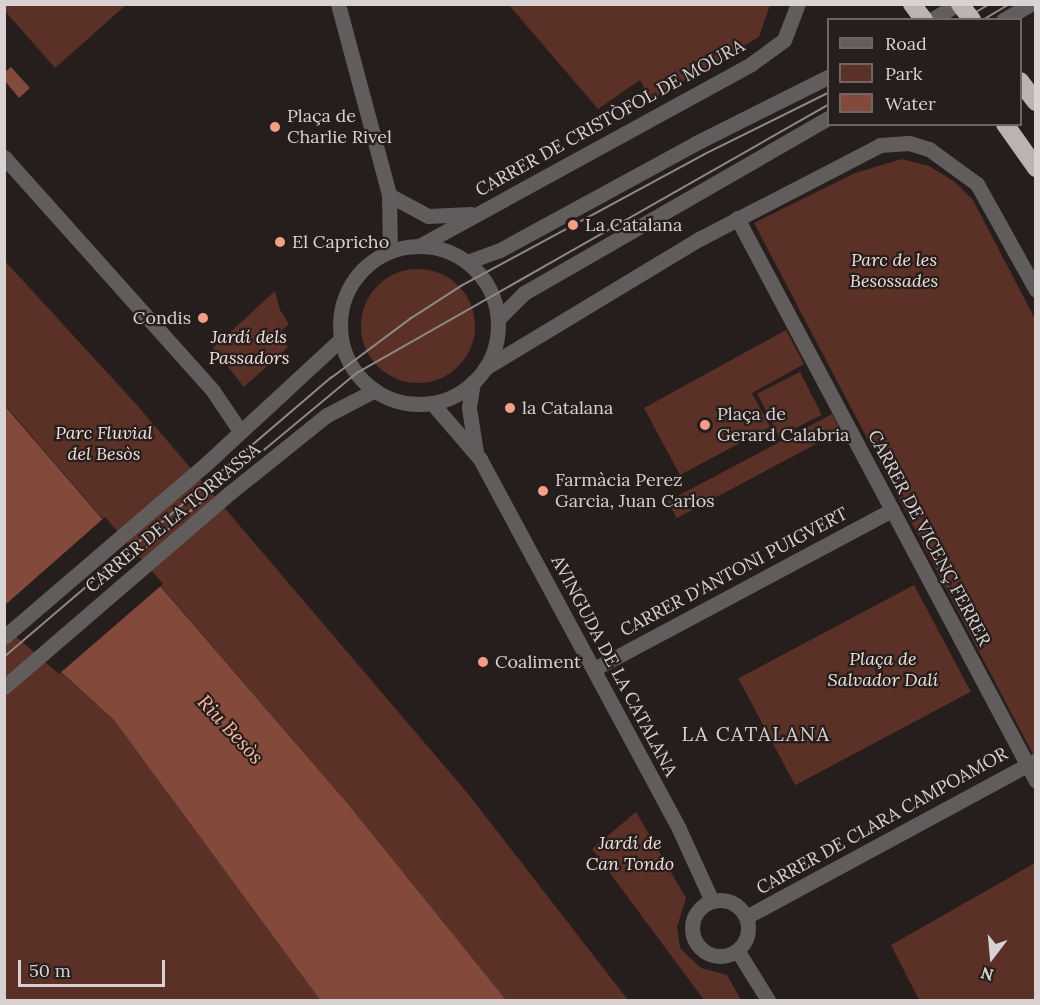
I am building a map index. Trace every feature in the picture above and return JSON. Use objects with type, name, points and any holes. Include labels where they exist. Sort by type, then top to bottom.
[{"type":"highway","points":[[912,4],[922,18]]},
{"type":"highway","points":[[959,4],[970,18]]},
{"type":"highway","points":[[1022,84],[1035,102]]},
{"type":"highway","points":[[1006,126],[1035,168]]},
{"type":"street","points":[[338,4],[389,195],[390,251]]},
{"type":"street","name":"CARRER DE CRISTÒFOL DE MOURA","points":[[419,246],[751,64],[784,40],[798,4]]},
{"type":"street","points":[[934,18],[959,4]]},
{"type":"street","points":[[1006,18],[1031,4]]},
{"type":"street","points":[[467,262],[500,250],[696,142],[827,77]]},
{"type":"street","points":[[498,319],[524,293],[827,119]]},
{"type":"street","points":[[485,368],[737,218],[880,145],[909,143],[929,149],[977,184],[1035,290]]},
{"type":"street","points":[[4,158],[213,391],[240,431]]},
{"type":"street","points":[[389,195],[428,216],[480,212]]},
{"type":"street","name":"CARRER DE VICENÇ FERRER","points":[[737,218],[892,510],[1031,762],[1035,781]]},
{"type":"street","points":[[419,246],[445,250],[467,262],[483,278],[498,319],[496,345],[485,368],[473,382],[458,393],[432,403],[395,400],[375,390],[359,376],[341,339],[345,296],[370,262],[390,251],[419,246]]},
{"type":"street","name":"CARRER DE LA TORRASSA","points":[[4,637],[207,463],[341,339]]},
{"type":"street","name":"AVINGUDA DE LA CATALANA","points":[[473,382],[469,408],[476,452]]},
{"type":"street","name":"CARRER DE LA TORRASSA","points":[[4,687],[232,491],[327,415],[375,390]]},
{"type":"street","name":"AVINGUDA DE LA CATALANA","points":[[432,403],[476,452],[594,669],[697,865],[712,901]]},
{"type":"street","name":"CARRER D'ANTONI PUIGVERT","points":[[594,669],[892,510]]},
{"type":"street","name":"CARRER DE CLARA CAMPOAMOR","points":[[746,918],[1031,762]]},
{"type":"street","points":[[712,901],[736,905],[746,918],[747,935],[737,950],[729,954],[710,953],[696,940],[693,922],[703,906],[712,901]]},
{"type":"street","points":[[737,950],[768,1000]]},
{"type":"green space","points":[[4,5],[126,5],[55,68],[5,11]]},
{"type":"green space","points":[[509,5],[770,5],[759,37],[651,100],[640,80],[598,109]]},
{"type":"green space","name":"Parc de les Besossades","points":[[902,159],[929,166],[955,182],[973,200],[1035,319],[1035,758],[754,223],[855,173]]},
{"type":"green space","name":"Parc Fluvial del Besòs","points":[[4,260],[136,404],[469,795],[628,1000],[506,1000],[348,804],[5,405]]},
{"type":"green space","points":[[418,269],[440,273],[450,278],[466,294],[471,304],[475,326],[471,348],[466,358],[450,374],[440,379],[418,383],[396,379],[386,374],[370,358],[365,348],[361,326],[365,304],[370,294],[386,278],[396,273]]},
{"type":"green space","name":"Jardí dels Passadors","points":[[275,291],[280,310],[289,324],[278,334],[288,347],[244,387],[213,348]]},
{"type":"green space","points":[[786,330],[804,364],[752,393],[770,427],[680,475],[644,408]]},
{"type":"green space","points":[[800,372],[822,415],[779,437],[757,394]]},
{"type":"green space","points":[[832,414],[841,431],[677,518],[668,501]]},
{"type":"green space","name":"Plaça de Salvador Dalí","points":[[914,585],[971,692],[795,785],[738,678]]},
{"type":"green space","points":[[4,621],[114,720],[320,1000],[5,1000]]},
{"type":"green space","name":"Jardí de Can Tondo","points":[[636,812],[686,898],[677,927],[680,948],[701,968],[727,975],[741,1000],[704,1000],[592,849]]},
{"type":"green space","points":[[1035,863],[1035,999],[919,1000],[891,945]]},
{"type":"water","points":[[11,67],[30,88],[19,98],[5,81],[5,72]]},
{"type":"water","name":"Riu Besòs","points":[[4,405],[348,804],[506,1000],[320,1000],[114,720],[5,621]]},
{"type":"pier","points":[[105,517],[163,584],[59,674],[4,626],[5,605]]},
{"type":"tram line","points":[[966,18],[990,4]]},
{"type":"tram line","points":[[986,18],[1010,4]]},
{"type":"tram line","points":[[4,657],[331,378],[410,319],[461,286],[703,155],[827,93]]},
{"type":"tram line","points":[[93,592],[357,373],[827,106]]},
{"type":"place","name":"Plaça de Charlie Rivel","points":[[275,127]]},
{"type":"place","name":"La Catalana","points":[[573,225]]},
{"type":"place","name":"El Capricho","points":[[280,242]]},
{"type":"place","name":"Condis","points":[[203,318]]},
{"type":"place","name":"la Catalana","points":[[510,408]]},
{"type":"place","name":"Plaça de Gerard Calabria","points":[[705,425]]},
{"type":"place","name":"Farmàcia Perez Garcia, Juan Carlos","points":[[543,491]]},
{"type":"place","name":"Coaliment","points":[[483,662]]},
{"type":"district","name":"LA CATALANA","points":[[756,733]]}]
